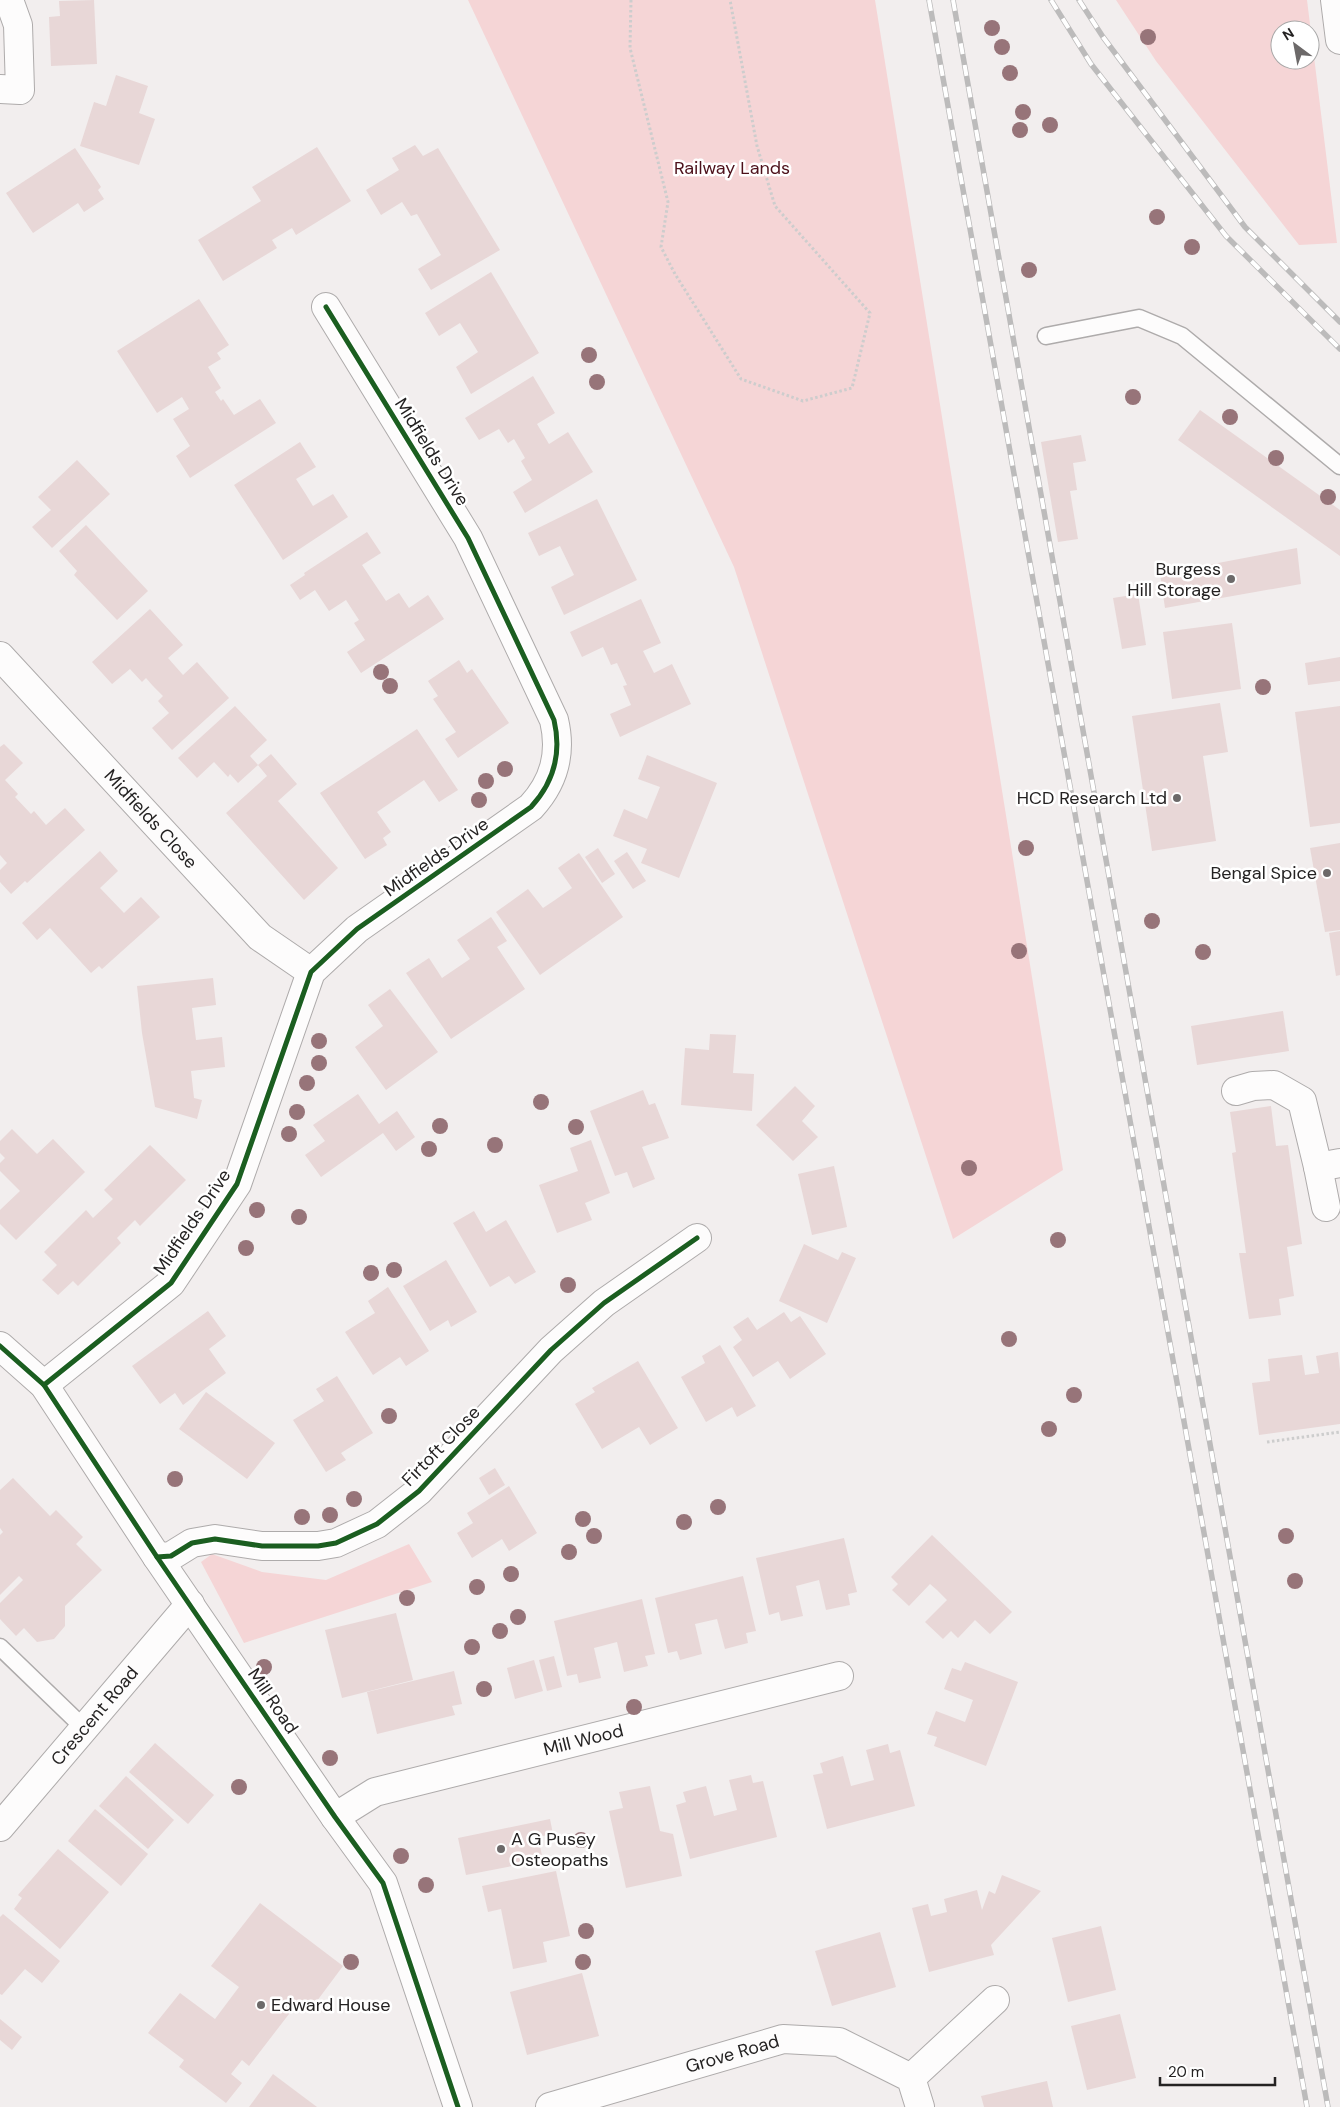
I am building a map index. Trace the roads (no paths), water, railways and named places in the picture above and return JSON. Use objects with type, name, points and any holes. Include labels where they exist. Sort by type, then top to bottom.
[{"type":"street","points":[[0,90],[20,90],[18,25],[9,0]]},
{"type":"street","points":[[1335,0],[1340,40]]},
{"type":"street","name":"Midfields Drive","points":[[44,1385],[171,1283],[237,1184],[311,972],[357,929],[531,807],[548,784],[555,769],[558,743],[554,720],[468,538],[326,306]]},
{"type":"street","name":"Midfields Close","points":[[0,656],[260,937],[311,972]]},
{"type":"street","points":[[1236,1092],[1253,1086],[1274,1085],[1302,1101],[1329,1165],[1326,1207]]},
{"type":"street","name":"Firtoft Close","points":[[157,1557],[171,1556],[192,1543],[215,1539],[262,1546],[318,1546],[336,1543],[377,1524],[419,1491],[551,1350],[597,1309],[673,1253],[697,1238]]},
{"type":"street","name":"Mill Road","points":[[0,1346],[44,1385],[157,1557],[335,1817],[383,1883],[458,2107]]},
{"type":"street","name":"Crescent Road","points":[[0,1828],[190,1604]]},
{"type":"street","name":"Mill Wood","points":[[335,1817],[375,1792],[839,1676]]},
{"type":"street","points":[[920,2107],[911,2078],[995,2000]]},
{"type":"street","name":"Grove Road","points":[[550,2107],[783,2039],[839,2042],[911,2078]]},
{"type":"lane","points":[[1046,336],[1139,318],[1182,336],[1340,466]]},
{"type":"lane","points":[[0,1648],[84,1728]]},
{"type":"railway","points":[[929,0],[1307,2107]]},
{"type":"railway","points":[[953,0],[1328,2107]]},
{"type":"railway","points":[[1051,0],[1091,64],[1226,236],[1340,349]]},
{"type":"railway","points":[[1079,0],[1103,37],[1245,227],[1340,322]]},
{"type":"place","name":"Burgess Hill Storage","points":[[1231,579]]},
{"type":"place","name":"HCD Research Ltd","points":[[1177,798]]},
{"type":"place","name":"Bengal Spice","points":[[1327,873]]},
{"type":"place","name":"A G Pusey Osteopaths","points":[[501,1849]]},
{"type":"place","name":"Edward House","points":[[261,2005]]},
{"type":"park label","name":"Railway Lands","points":[[732,168]]}]
